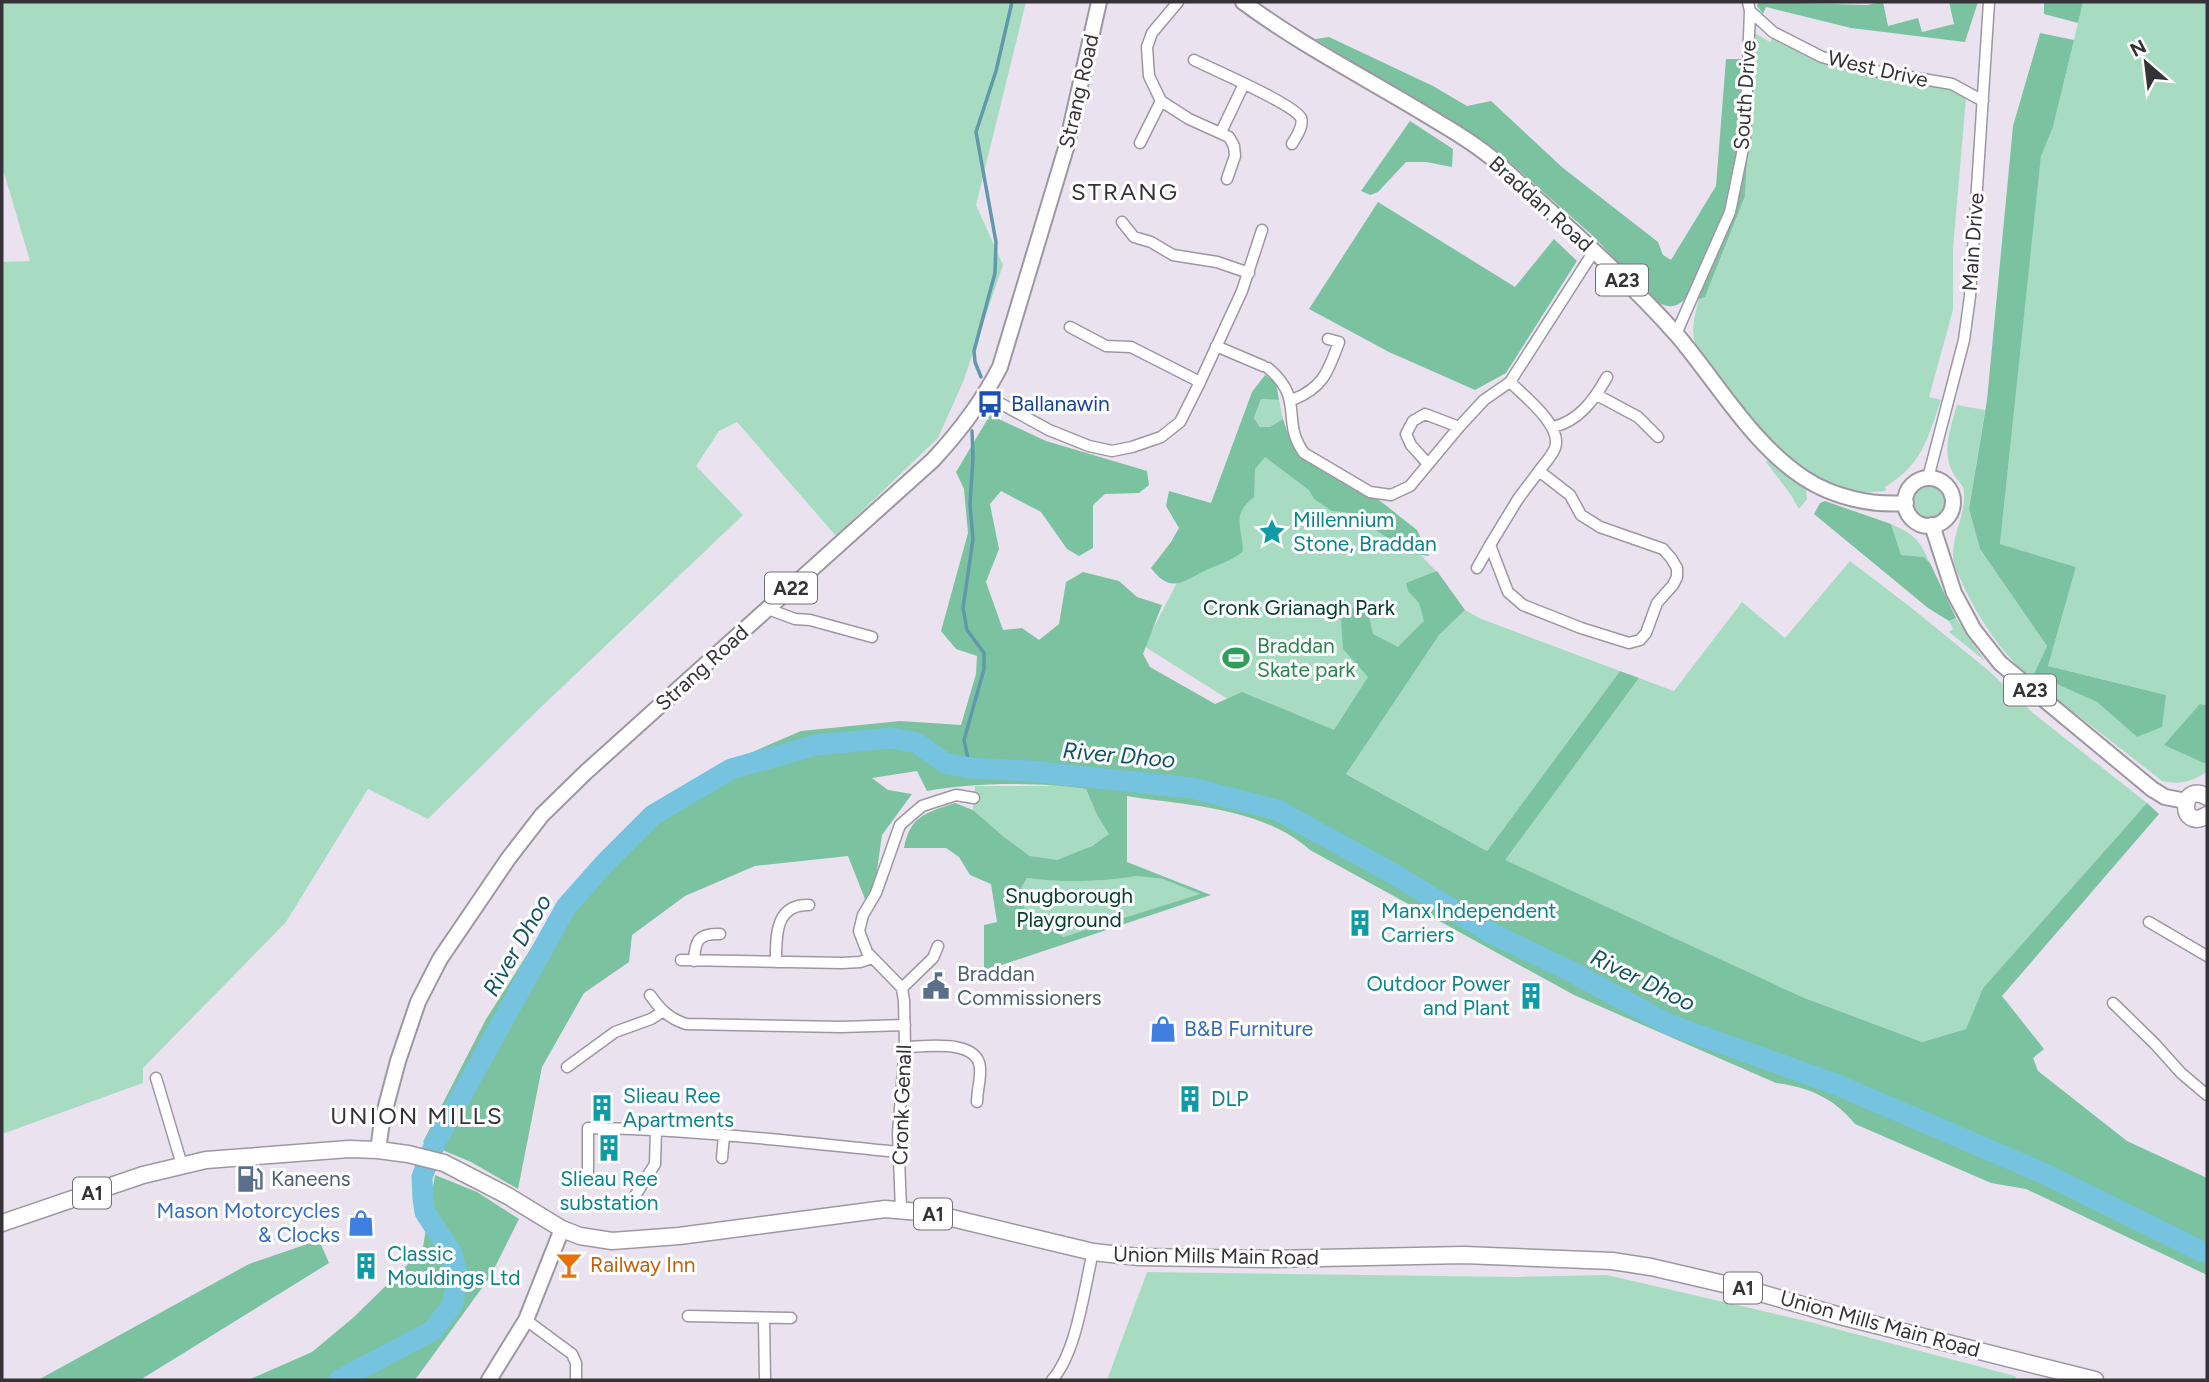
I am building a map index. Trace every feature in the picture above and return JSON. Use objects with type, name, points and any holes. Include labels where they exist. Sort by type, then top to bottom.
[{"type":"highway","points":[[2206,794],[2194,794],[2186,801],[2186,810],[2190,817],[2199,819],[2207,816]]},
{"type":"highway","name":"Union Mills Main Road","points":[[182,1165],[226,1158],[386,1150],[444,1163],[495,1189],[562,1229],[580,1236],[612,1241],[643,1240],[862,1211],[901,1210],[930,1213],[1093,1252],[1187,1259],[1464,1255],[1612,1261],[1651,1267],[1750,1290],[2095,1380]]},
{"type":"highway","name":"A1","points":[[2,1223],[144,1175],[182,1165]]},
{"type":"main road","name":"Strang Road","points":[[386,1150],[382,1121],[418,1002],[440,959],[541,815],[933,460],[958,434],[985,396],[1000,367],[1066,148],[1099,2]]},
{"type":"main road","name":"Braddan Road","points":[[1243,2],[1301,43],[1479,147],[1594,251],[1676,334],[1765,444],[1786,465],[1819,487],[1845,496],[1864,501],[1906,503]]},
{"type":"main road","points":[[1928,478],[1943,483],[1952,496],[1951,512],[1947,518],[1932,526],[1924,525],[1911,517],[1906,503],[1909,489],[1914,483],[1928,478]]},
{"type":"main road","name":"A23","points":[[1932,526],[1954,593],[1974,629],[2000,663],[2152,789],[2165,797],[2186,801]]},
{"type":"main road","points":[[489,1380],[526,1320],[562,1229]]},
{"type":"street","points":[[1178,2],[1152,33],[1147,47],[1149,76],[1161,101],[1189,119],[1229,137],[1234,146],[1234,156],[1227,179]]},
{"type":"street","name":"Main Drive","points":[[1928,478],[1964,340],[1970,296],[1989,2]]},
{"type":"street","name":"West Drive","points":[[1749,6],[1773,32],[1822,57],[1870,70],[1952,84],[1983,101]]},
{"type":"street","name":"South Drive","points":[[1676,334],[1730,212],[1745,139],[1749,6]]},
{"type":"street","points":[[1194,60],[1278,101],[1298,115],[1302,120],[1301,126],[1292,144]]},
{"type":"street","points":[[1221,132],[1244,84]]},
{"type":"street","points":[[1140,143],[1161,101]]},
{"type":"street","points":[[1122,222],[1134,237],[1151,242],[1173,255],[1217,262],[1248,273]]},
{"type":"street","points":[[985,396],[1049,430],[1089,446],[1112,451],[1161,437],[1181,422],[1248,273],[1262,230]]},
{"type":"street","points":[[1216,346],[1266,367],[1283,380],[1292,400],[1293,430],[1304,453],[1370,492],[1391,495],[1410,486],[1458,427],[1484,400],[1510,382],[1594,251]]},
{"type":"street","points":[[1070,327],[1106,346],[1131,347],[1200,382]]},
{"type":"street","points":[[1292,400],[1307,394],[1328,373],[1339,342],[1328,339]]},
{"type":"street","points":[[1553,428],[1574,419],[1597,395],[1606,377]]},
{"type":"street","points":[[1477,568],[1528,482],[1555,447],[1553,428],[1510,382]]},
{"type":"street","points":[[1597,395],[1637,417],[1658,437]]},
{"type":"street","points":[[1428,464],[1410,445],[1406,434],[1413,421],[1425,414],[1458,427]]},
{"type":"street","points":[[1490,545],[1508,593],[1522,605],[1570,625],[1629,643],[1640,640],[1646,633],[1657,603],[1677,577],[1677,568],[1671,558],[1663,549],[1600,527],[1581,515],[1570,495],[1539,471]]},
{"type":"street","points":[[768,609],[795,619],[810,620],[872,637]]},
{"type":"street","points":[[938,946],[933,958],[902,988],[872,958],[863,946],[859,931],[863,915],[881,881],[900,825],[922,806],[956,795],[974,798]]},
{"type":"street","points":[[776,962],[776,930],[786,904],[809,905]]},
{"type":"street","points":[[2149,922],[2207,956]]},
{"type":"street","points":[[694,961],[695,947],[700,937],[708,933],[720,934]]},
{"type":"street","points":[[681,960],[842,963],[872,958]]},
{"type":"street","name":"Cronk Genall","points":[[901,1210],[898,1153],[905,1047],[902,988]]},
{"type":"street","points":[[650,995],[662,1012],[673,1020],[686,1024],[841,1027],[905,1025]]},
{"type":"street","points":[[2113,1003],[2207,1096]]},
{"type":"street","points":[[567,1067],[615,1032],[651,1019],[662,1012]]},
{"type":"street","points":[[905,1047],[951,1046],[972,1052],[980,1068],[977,1102]]},
{"type":"street","points":[[156,1078],[182,1165]]},
{"type":"street","points":[[588,1178],[588,1128],[656,1129],[898,1153]]},
{"type":"street","points":[[633,1199],[656,1164],[656,1129]]},
{"type":"street","points":[[722,1158],[724,1135]]},
{"type":"street","points":[[1052,1380],[1060,1371],[1070,1348],[1093,1252]]},
{"type":"street","points":[[688,1316],[791,1318]]},
{"type":"street","points":[[764,1318],[765,1380]]},
{"type":"street","points":[[526,1320],[572,1354],[576,1363],[576,1380]]},
{"type":"green space","points":[[2,2],[1026,2],[976,205],[1003,265],[963,382],[938,438],[836,536],[737,422],[719,431],[696,466],[743,515],[428,819],[368,789],[286,922],[143,1068],[143,1083],[2,1134],[2,262],[30,261],[2,166]]},
{"type":"green space","points":[[1758,2],[1867,5],[1883,2],[1888,26],[1918,18],[1922,32],[1954,24],[1949,2],[1978,2],[1965,42],[1851,28],[1766,7],[1763,14],[1757,6]]},
{"type":"green space","points":[[2044,2],[2083,2],[2078,23],[2044,14]]},
{"type":"green space","points":[[2083,2],[2207,2],[2207,705],[2200,704],[2207,772],[2180,783],[2162,781],[2025,674],[1983,621],[1963,585],[1953,559],[1964,499],[1963,488],[1949,465],[1947,448],[1957,405],[1985,410],[1969,509],[1980,549],[2047,646],[2034,674],[2097,702],[2137,737],[2166,695],[2048,666],[2076,567],[2000,544],[2041,155],[2053,127]]},
{"type":"green space","points":[[1755,33],[1770,42],[1773,37],[1810,56],[1845,69],[1946,86],[1957,90],[1966,98],[1953,249],[1953,310],[1929,397],[1941,400],[1916,460],[1885,487],[1886,491],[1844,491],[1827,485],[1796,465],[1770,440],[1708,367],[1694,341],[1694,323],[1699,299],[1705,297],[1745,196]]},
{"type":"green space","points":[[2040,33],[2074,40],[2053,127],[2041,156],[2000,544],[2076,567],[2048,666],[2166,695],[2162,727],[2137,737],[2097,702],[2034,674],[2047,646],[1980,549],[1969,509],[1987,400],[2013,126]]},
{"type":"green space","points":[[1329,37],[1433,86],[1467,106],[1491,101],[1563,168],[1658,242],[1663,255],[1671,260],[1716,186],[1726,59],[1753,59],[1745,196],[1705,297],[1699,299],[1689,295],[1672,306],[1653,300],[1593,236],[1495,149],[1315,39]]},
{"type":"green space","points":[[1410,121],[1453,149],[1452,167],[1426,162],[1406,162],[1378,192],[1370,195],[1361,191]]},
{"type":"green space","points":[[1378,202],[1515,287],[1554,239],[1577,261],[1506,373],[1475,390],[1389,352],[1309,309]]},
{"type":"green space","points":[[1265,375],[1276,383],[1279,400],[1261,399],[1254,418],[1260,427],[1270,427],[1283,419],[1299,454],[1327,474],[1379,500],[1417,530],[1429,556],[1409,553],[1352,513],[1332,511],[1265,457],[1255,469],[1254,497],[1240,515],[1243,551],[1182,582],[1170,583],[1158,576],[1151,568],[1179,528],[1166,506],[1169,491],[1211,503],[1252,392]]},
{"type":"green space","points":[[1261,399],[1279,400],[1283,419],[1270,427],[1261,427],[1254,419]]},
{"type":"green space","points":[[990,415],[1046,441],[1147,471],[1149,485],[1139,493],[1105,494],[1093,505],[1093,548],[1079,556],[1067,549],[1041,512],[1001,491],[990,504],[999,549],[986,582],[1003,630],[1022,628],[1039,640],[1059,624],[1066,582],[1083,572],[1119,581],[1137,597],[1162,605],[1143,654],[1150,667],[1215,704],[1242,692],[1334,730],[1368,677],[1343,649],[1341,619],[1356,605],[1368,612],[1373,634],[1398,647],[1424,621],[1419,603],[1408,591],[1406,583],[1437,571],[1465,610],[1439,635],[1346,774],[1487,851],[1620,671],[1639,678],[1505,860],[1802,997],[1922,1042],[1966,1029],[1983,988],[2147,803],[2159,814],[2002,996],[2044,1049],[2033,1058],[2038,1071],[2127,1141],[2207,1178],[2207,1275],[2026,1189],[1991,1183],[1855,1124],[1838,1107],[1820,1095],[1799,1087],[1776,1083],[1574,995],[1310,850],[1291,836],[1269,825],[1223,811],[1127,796],[1127,862],[1211,895],[984,971],[984,925],[997,922],[991,884],[970,875],[959,857],[946,848],[904,848],[915,822],[927,813],[955,803],[973,810],[1030,856],[1057,860],[1092,846],[1109,834],[1086,789],[1007,784],[927,791],[917,771],[872,778],[888,790],[912,794],[882,835],[875,884],[865,899],[848,856],[755,866],[685,896],[632,935],[629,962],[584,993],[542,1067],[518,1189],[471,1162],[423,1142],[485,1021],[547,923],[632,828],[713,769],[801,731],[900,721],[961,725],[976,674],[977,656],[956,649],[941,631],[968,533],[964,489],[956,472]],"holes":[[[1137,876],[1163,879],[1200,894],[1063,937],[1024,908],[1019,892],[1027,878],[1096,881]]]},
{"type":"green space","name":"Cronk Grianagh Park","points":[[1250,443],[1403,537],[1436,571],[1436,632],[1341,771],[1144,646]]},
{"type":"green space","points":[[1768,460],[1806,489],[1807,499],[1799,509],[1766,462]]},
{"type":"green space","points":[[1930,486],[1941,491],[1946,502],[1941,513],[1930,518],[1919,513],[1914,502],[1919,491]]},
{"type":"green space","points":[[1825,501],[1891,524],[1901,555],[1924,557],[1930,563],[1956,618],[1949,621],[1928,608],[1814,514],[1820,503]]},
{"type":"green space","points":[[1891,524],[1915,539],[1930,563],[1924,557],[1901,555]]},
{"type":"green space","points":[[1850,561],[1988,670],[2033,713],[2147,803],[1983,988],[1966,1029],[1922,1042],[1802,997],[1504,860],[1639,678],[1674,691],[1742,602],[1785,638]]},
{"type":"green space","points":[[1465,610],[1479,618],[1620,671],[1487,851],[1345,773],[1439,635]]},
{"type":"green space","points":[[1956,618],[1985,661],[1949,632],[1953,629],[1949,621]]},
{"type":"green space","points":[[2200,704],[2207,705],[2207,762],[2204,763],[2164,745]]},
{"type":"green space","points":[[975,786],[1062,786],[1086,789],[1097,815],[1110,834],[1069,857],[1055,860],[1032,856],[1010,843],[973,810]]},
{"type":"green space","name":"Snugborough Playground","points":[[1137,876],[1163,879],[1201,894],[1063,937],[1035,914],[1023,908],[1019,892],[1027,878],[1082,881]]},
{"type":"green space","points":[[435,1175],[477,1192],[519,1219],[490,1277],[415,1380],[248,1380],[312,1352],[354,1317],[406,1266],[423,1247]]},
{"type":"green space","points":[[319,1240],[329,1263],[140,1380],[38,1380],[249,1264]]},
{"type":"green space","points":[[1147,1272],[1518,1277],[1607,1275],[1810,1322],[2015,1376],[2017,1380],[1107,1380]]},
{"type":"waterway","points":[[981,377],[974,351],[995,273],[996,242],[976,132],[996,71],[1012,2]]},
{"type":"waterway","points":[[970,768],[964,740],[984,669],[984,653],[967,630],[963,608],[973,539],[970,504],[972,431]]},
{"type":"waterway","name":"River Dhoo","points":[[339,1380],[432,1331],[452,1306],[458,1277],[452,1254],[425,1212],[422,1177],[435,1143],[566,907],[653,815],[731,769],[816,745],[891,738],[917,743],[945,763],[970,768],[1030,771],[1192,788],[1277,810],[1392,873],[1491,933],[1570,971],[1668,1024],[1835,1084],[2045,1174],[2207,1254]]},
{"type":"place","name":"Ballanawin","points":[[990,404]]},
{"type":"place","name":"Millennium Stone, Braddan","points":[[1272,532]]},
{"type":"place","name":"Braddan Skate park","points":[[1236,658]]},
{"type":"place","name":"Manx Independent Carriers","points":[[1360,923]]},
{"type":"place","name":"Braddan Commissioners","points":[[936,986]]},
{"type":"place","name":"Outdoor Power and Plant","points":[[1531,996]]},
{"type":"place","name":"B&B Furniture","points":[[1163,1029]]},
{"type":"place","name":"DLP","points":[[1190,1099]]},
{"type":"place","name":"Slieau Ree Apartments","points":[[602,1108]]},
{"type":"place","name":"Slieau Ree substation","points":[[609,1148]]},
{"type":"place","name":"Kaneens","points":[[250,1179]]},
{"type":"place","name":"Mason Motorcycles & Clocks","points":[[361,1223]]},
{"type":"place","name":"Railway Inn","points":[[569,1265]]},
{"type":"place","name":"Classic Mouldings Ltd","points":[[366,1266]]},
{"type":"district","name":"STRANG","points":[[1125,192]]},
{"type":"district","name":"UNION MILLS","points":[[417,1116]]}]
